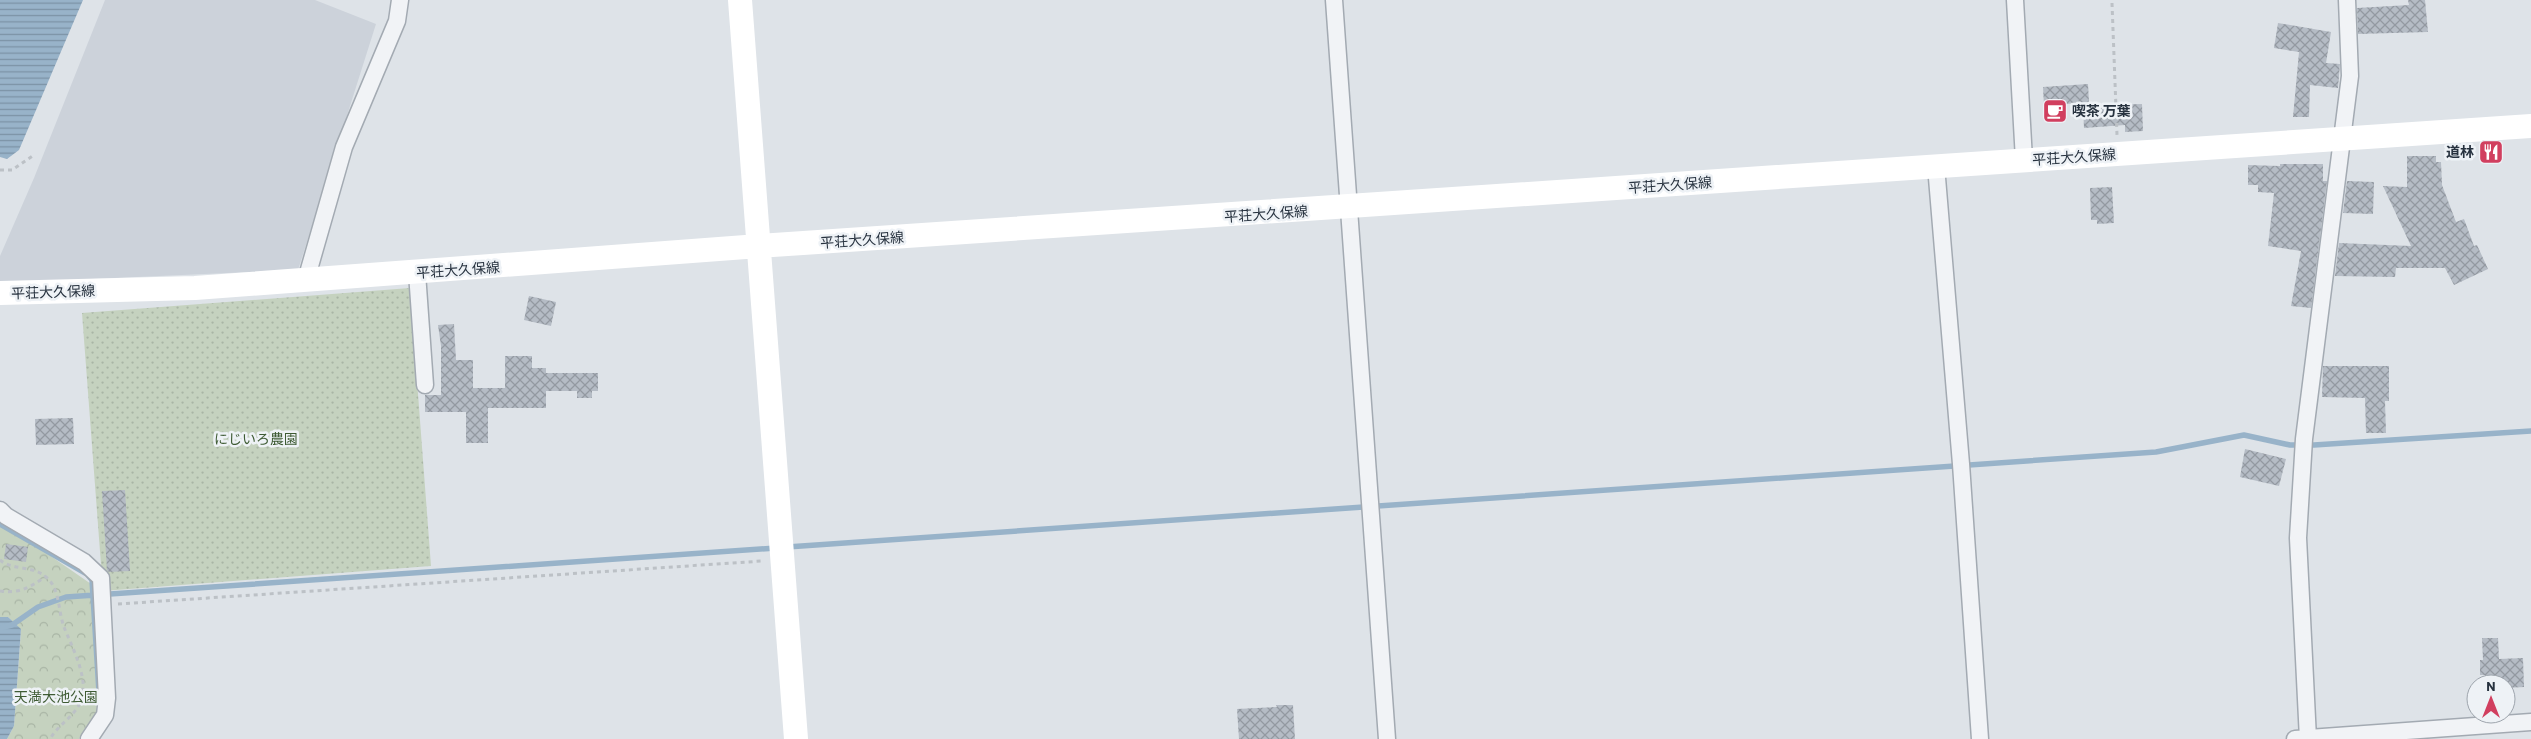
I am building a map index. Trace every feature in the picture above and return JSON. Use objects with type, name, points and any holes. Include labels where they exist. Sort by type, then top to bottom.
[{"type":"main road","points":[[740,0],[796,739]]},
{"type":"main road","name":"平荘大久保線","points":[[0,293],[195,288],[417,273],[759,246],[1350,208],[2531,126]]},
{"type":"street","points":[[306,280],[344,147],[397,21],[400,0]]},
{"type":"street","points":[[1334,0],[1387,739]]},
{"type":"street","points":[[2015,0],[2024,160]]},
{"type":"street","points":[[2347,0],[2350,76],[2340,140],[2304,439],[2298,538],[2304,739],[2531,722]]},
{"type":"street","points":[[1936,166],[1960,454],[1980,739]]},
{"type":"street","points":[[417,273],[425,385]]},
{"type":"street","points":[[0,510],[6,516],[84,562],[101,578],[108,698],[105,715],[88,739]]},
{"type":"path","points":[[2112,3],[2118,154]]},
{"type":"path","points":[[0,170],[12,170],[34,154]]},
{"type":"path","points":[[102,605],[782,559]]},
{"type":"path","points":[[0,560],[8,566],[31,569],[46,576],[54,586],[64,626],[75,649],[83,695],[78,709],[54,732],[50,739]]},
{"type":"path","points":[[0,591],[8,592],[29,589],[46,576]]},
{"type":"shaded area","points":[[105,0],[315,0],[376,24],[298,270],[0,283],[0,256],[34,178]]},
{"type":"green space","name":"にじいろ農園","points":[[410,288],[431,566],[103,591],[82,313]]},
{"type":"green space","name":"天満大池公園","points":[[0,521],[94,586],[97,712],[79,739],[7,739],[14,726],[21,630],[8,617],[0,617]]},
{"type":"water","points":[[0,0],[83,0],[19,150],[7,159],[0,157]]},
{"type":"water","points":[[0,617],[8,617],[21,629],[14,726],[7,739],[0,739]]},
{"type":"building","points":[[2408,0],[2425,0],[2428,32],[2358,34],[2357,8],[2409,5]]},
{"type":"building","points":[[2278,23],[2331,32],[2326,63],[2340,64],[2338,88],[2310,85],[2309,117],[2293,117],[2299,52],[2274,48]]},
{"type":"building","points":[[2088,84],[2089,102],[2044,106],[2043,87]]},
{"type":"building","points":[[2142,104],[2143,131],[2125,132],[2125,125],[2084,128],[2083,106]]},
{"type":"building","points":[[2407,156],[2436,156],[2436,162],[2441,162],[2442,185],[2456,222],[2464,219],[2474,246],[2477,245],[2488,269],[2454,285],[2445,268],[2396,268],[2395,277],[2335,276],[2339,243],[2411,246],[2383,186],[2407,187]]},
{"type":"building","points":[[2280,164],[2323,164],[2323,181],[2327,181],[2311,308],[2291,306],[2301,251],[2268,246],[2274,193],[2258,192],[2258,185],[2248,185],[2248,165],[2280,166]]},
{"type":"building","points":[[2347,181],[2374,182],[2373,214],[2343,213]]},
{"type":"building","points":[[2112,187],[2114,223],[2097,224],[2097,220],[2091,220],[2090,188]]},
{"type":"building","points":[[529,296],[556,302],[551,326],[524,320]]},
{"type":"building","points":[[454,324],[456,360],[473,360],[473,388],[505,388],[505,356],[532,356],[532,368],[546,368],[546,373],[598,373],[598,391],[592,391],[592,398],[577,398],[577,391],[546,391],[546,408],[488,408],[488,443],[466,443],[466,412],[425,412],[425,395],[441,395],[441,346],[438,325]]},
{"type":"building","points":[[2323,366],[2389,366],[2389,401],[2385,401],[2386,433],[2366,433],[2365,398],[2322,397]]},
{"type":"building","points":[[73,418],[74,444],[36,445],[35,419]]},
{"type":"building","points":[[2245,449],[2286,459],[2279,486],[2240,477]]},
{"type":"building","points":[[125,490],[130,571],[109,572],[107,570],[102,491]]},
{"type":"building","points":[[6,544],[28,547],[26,562],[4,559]]},
{"type":"building","points":[[2482,638],[2498,638],[2499,659],[2523,658],[2524,687],[2516,687],[2516,674],[2480,674],[2480,660],[2483,660]]},
{"type":"building","points":[[1276,705],[1293,705],[1295,739],[1239,739],[1237,709],[1277,707]]},
{"type":"waterway","points":[[787,547],[2156,452],[2244,435],[2290,445],[2314,445],[2531,431]]},
{"type":"waterway","points":[[0,524],[87,574],[92,580],[99,692]]},
{"type":"waterway","points":[[0,628],[12,625],[38,607],[66,597],[776,548]]},
{"type":"place","name":"喫茶 万葉","points":[[2055,111]]},
{"type":"place","name":"道林","points":[[2491,152]]}]
